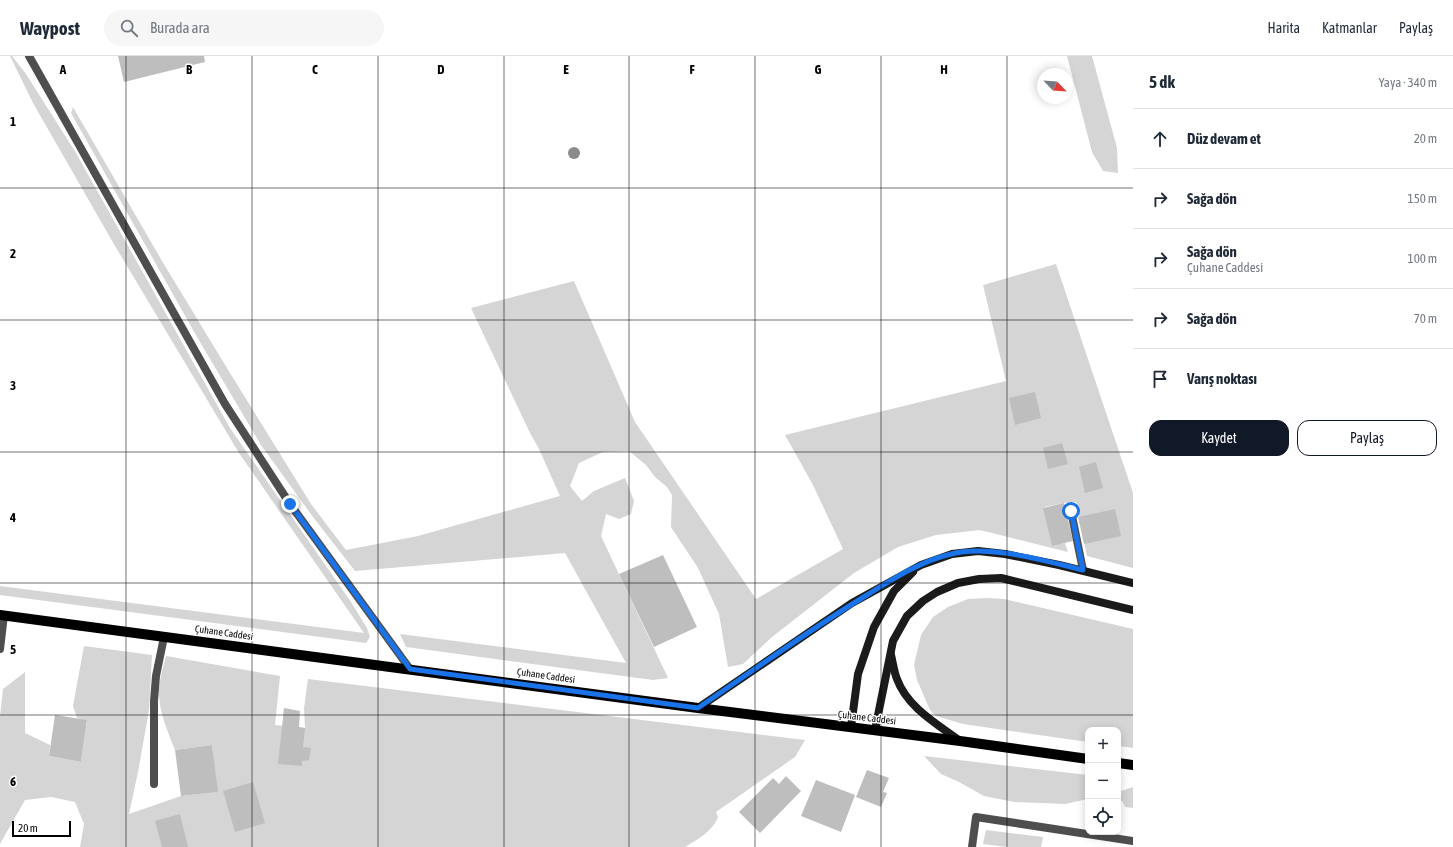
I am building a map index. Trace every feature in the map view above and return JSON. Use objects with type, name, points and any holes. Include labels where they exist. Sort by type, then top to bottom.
[{"type":"main road","points":[[698,708],[852,603],[921,565],[952,554],[978,551],[1005,554],[1083,570],[1133,583]]},
{"type":"main road","points":[[850,727],[858,674],[874,627],[894,591],[921,565]]},
{"type":"main road","points":[[874,730],[893,641],[908,616],[923,602],[937,592],[958,583],[979,579],[1001,578],[1133,610]]},
{"type":"main road","name":"Çuhane Caddesi","points":[[2,615],[1085,759]]},
{"type":"main road","points":[[890,653],[897,680],[911,702],[930,719],[960,741]]},
{"type":"main road","points":[[1121,763],[1133,765]]},
{"type":"street","points":[[29,56],[225,404],[290,504],[410,669]]},
{"type":"street","points":[[1071,511],[1083,570]]},
{"type":"street","points":[[0,649],[2,615]]},
{"type":"street","points":[[154,784],[154,701],[156,676],[164,637]]},
{"type":"street","points":[[972,847],[976,817],[1133,841]]},
{"type":"shaded area","points":[[10,56],[12,56],[26,74],[76,153],[230,428],[351,602],[367,628],[370,637],[366,643],[0,595],[0,586],[364,633],[239,453],[115,246],[33,103]]},
{"type":"shaded area","points":[[1067,56],[1092,56],[1117,148],[1118,173],[1103,171],[1092,152],[1073,79],[1073,68],[1070,68]]},
{"type":"shaded area","points":[[73,107],[162,261],[230,373],[311,504],[346,550],[418,536],[560,496],[471,308],[574,281],[635,422],[756,599],[843,549],[813,485],[785,435],[1006,381],[983,285],[1056,264],[1133,493],[1133,568],[1087,556],[1076,502],[1044,507],[1052,545],[1065,543],[1068,552],[980,530],[936,535],[898,547],[854,573],[772,637],[743,664],[728,667],[719,614],[698,568],[671,527],[672,495],[667,487],[655,477],[646,465],[629,451],[603,452],[579,463],[570,486],[582,501],[594,491],[625,478],[634,501],[631,514],[619,519],[606,514],[601,536],[668,678],[653,680],[406,647],[400,634],[626,663],[565,553],[355,571],[313,517],[261,445],[197,337],[71,113]]},
{"type":"shaded area","points":[[968,599],[1004,599],[1133,629],[1133,748],[1121,746],[1121,727],[1085,727],[1085,742],[963,724],[936,716],[930,710],[917,680],[914,665],[921,635],[933,617],[948,607]]},
{"type":"shaded area","points":[[84,646],[152,655],[149,710],[129,814],[181,796],[217,792],[212,745],[175,750],[167,729],[159,700],[160,679],[166,656],[280,676],[275,725],[305,728],[304,708],[308,679],[805,740],[795,757],[716,812],[718,817],[709,831],[685,847],[80,847],[84,824],[75,802],[51,797],[25,800],[0,844],[0,716],[3,689],[25,672],[25,733],[50,745],[49,756],[81,762],[87,721],[77,718],[73,706]]},
{"type":"shaded area","points":[[924,756],[1085,775],[1085,800],[1065,804],[1014,802],[984,796],[941,774]]},
{"type":"shaded area","points":[[1133,787],[1133,808],[1125,807],[1121,801],[1121,791]]},
{"type":"shaded area","points":[[986,830],[1043,837],[1041,847],[1007,847],[983,844]]},
{"type":"building","points":[[118,56],[204,56],[205,62],[124,82]]},
{"type":"building","points":[[1035,392],[1041,418],[1015,425],[1009,398]]},
{"type":"building","points":[[1062,443],[1068,464],[1048,469],[1043,448]]},
{"type":"building","points":[[1096,462],[1103,488],[1085,493],[1079,467]]},
{"type":"building","points":[[1064,503],[1073,541],[1052,546],[1043,508]]},
{"type":"building","points":[[1115,509],[1121,536],[1084,544],[1078,517]]},
{"type":"building","points":[[663,555],[697,627],[654,647],[619,574]]},
{"type":"building","points":[[284,708],[300,711],[299,727],[305,728],[303,747],[311,748],[309,760],[302,761],[302,766],[278,764]]},
{"type":"building","points":[[55,715],[87,720],[81,762],[49,756]]},
{"type":"building","points":[[212,745],[218,792],[181,796],[175,750]]},
{"type":"building","points":[[867,770],[889,778],[883,792],[887,793],[881,807],[856,797]]},
{"type":"building","points":[[786,776],[801,791],[760,833],[739,812],[773,778],[779,784]]},
{"type":"building","points":[[816,780],[855,795],[841,832],[801,816]]},
{"type":"building","points":[[253,782],[265,823],[235,832],[223,791]]},
{"type":"building","points":[[180,814],[188,847],[162,847],[155,821]]},
{"type":"route","points":[[290,504],[410,669],[698,708],[852,603],[921,565],[952,554],[978,551],[1005,554],[1083,570],[1071,511]]}]
